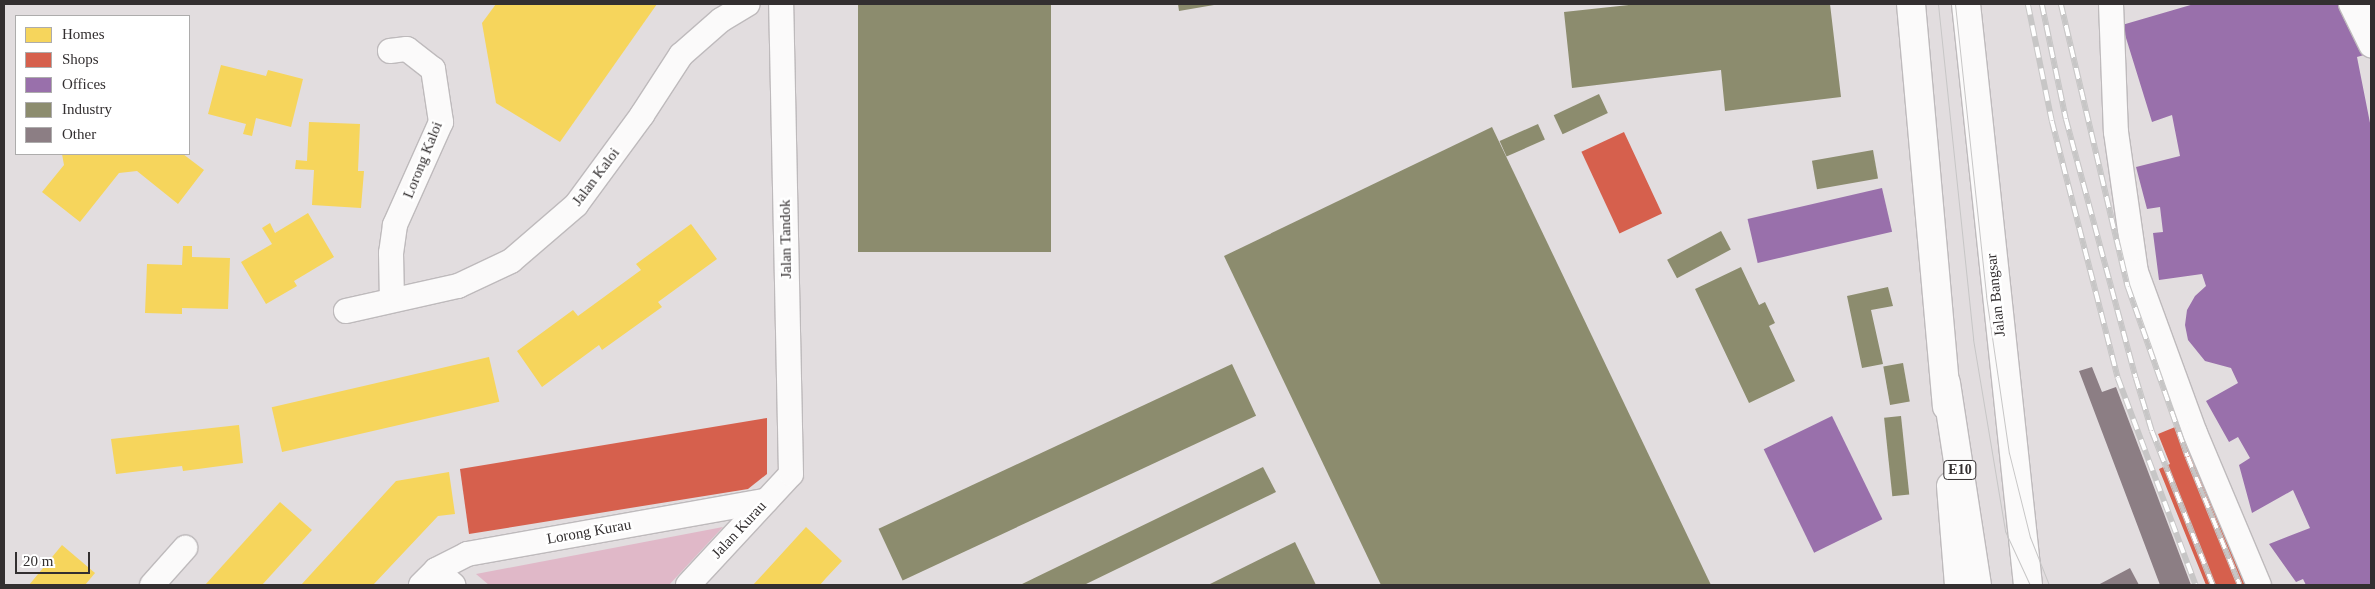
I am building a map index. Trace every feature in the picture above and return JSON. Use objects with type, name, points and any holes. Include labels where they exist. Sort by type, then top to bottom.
[{"type":"main road","points":[[1911,4],[1946,383],[1959,585]]},
{"type":"main road","name":"Jalan Bangsar","points":[[1966,4],[2028,585]]},
{"type":"main road","name":"E10","points":[[1946,383],[1977,585]]},
{"type":"street","name":"Jalan Kaloi","points":[[346,311],[392,299],[458,286],[511,261],[576,205],[642,115],[681,54],[721,20],[748,4]]},
{"type":"street","name":"Jalan Tandok","points":[[781,4],[790,474]]},
{"type":"street","points":[[2111,4],[2116,132],[2136,272],[2195,433],[2258,585]]},
{"type":"street","points":[[2351,4],[2371,45]]},
{"type":"street","name":"Lorong Kaloi","points":[[390,51],[408,49],[433,69],[442,122],[395,226],[391,253],[392,299]]},
{"type":"street","name":"Jalan Kurau","points":[[688,585],[790,474]]},
{"type":"street","name":"Lorong Kurau","points":[[428,577],[467,554],[766,501]]},
{"type":"street","points":[[152,585],[185,548]]},
{"type":"street","points":[[428,577],[453,585]]},
{"type":"shaded area","points":[[723,527],[669,585],[489,585],[476,574]]},
{"type":"building: Homes","points":[[496,4],[657,4],[560,142],[496,103],[482,23]]},
{"type":"building: Homes","points":[[221,65],[266,76],[268,70],[303,79],[291,127],[256,118],[252,136],[243,134],[246,124],[208,114]]},
{"type":"building: Homes","points":[[309,122],[360,124],[358,171],[364,171],[361,208],[312,205],[314,170],[295,169],[296,160],[307,161]]},
{"type":"building: Homes","points":[[62,155],[184,155],[204,170],[178,204],[137,171],[119,173],[80,222],[42,192],[64,165]]},
{"type":"building: Homes","points":[[308,213],[334,257],[294,281],[297,286],[266,304],[241,262],[272,244],[262,228],[270,223],[275,233]]},
{"type":"building: Homes","points":[[691,224],[717,259],[658,302],[662,307],[602,350],[599,345],[542,387],[517,351],[573,310],[578,316],[641,270],[636,264]]},
{"type":"building: Homes","points":[[183,246],[192,246],[192,257],[230,258],[228,309],[182,308],[182,314],[145,313],[147,264],[182,265]]},
{"type":"building: Homes","points":[[489,357],[499,402],[282,452],[272,407]]},
{"type":"building: Homes","points":[[239,425],[243,463],[183,471],[182,466],[116,474],[111,439]]},
{"type":"building: Homes","points":[[449,472],[455,514],[438,516],[373,585],[301,585],[396,481]]},
{"type":"building: Homes","points":[[280,502],[312,530],[262,585],[205,585]]},
{"type":"building: Homes","points":[[806,527],[842,561],[820,585],[753,585]]},
{"type":"building: Homes","points":[[62,545],[95,573],[85,585],[29,585]]},
{"type":"building: Shops","points":[[1624,132],[1662,214],[1619,233],[1581,152]]},
{"type":"building: Shops","points":[[767,418],[767,474],[748,489],[469,534],[460,469]]},
{"type":"building: Shops","points":[[2180,425],[2245,585],[2206,585],[2159,469],[2170,464],[2158,434]]},
{"type":"building: Offices","points":[[2194,4],[2343,4],[2364,55],[2357,57],[2371,128],[2371,585],[2306,585],[2303,579],[2296,582],[2269,544],[2310,528],[2293,490],[2252,513],[2239,465],[2250,458],[2238,437],[2229,442],[2206,401],[2238,383],[2231,368],[2205,361],[2188,340],[2185,325],[2187,310],[2195,296],[2206,286],[2202,274],[2159,280],[2153,233],[2163,232],[2160,207],[2147,209],[2136,167],[2180,156],[2172,115],[2152,122],[2122,25]]},
{"type":"building: Offices","points":[[1882,188],[1892,232],[1758,263],[1748,219]]},
{"type":"building: Offices","points":[[1832,416],[1882,519],[1814,553],[1764,449]]},
{"type":"building: Industry","points":[[858,4],[1051,4],[1051,252],[858,252]]},
{"type":"building: Industry","points":[[1178,4],[1214,4],[1214,5],[1179,11]]},
{"type":"building: Industry","points":[[1638,4],[1830,4],[1841,97],[1725,111],[1721,70],[1572,88],[1564,12]]},
{"type":"building: Industry","points":[[1599,94],[1608,113],[1563,134],[1554,115]]},
{"type":"building: Industry","points":[[1538,124],[1545,140],[1507,157],[1500,141]]},
{"type":"building: Industry","points":[[1492,127],[1711,585],[1381,585],[1224,256]]},
{"type":"building: Industry","points":[[1873,150],[1878,179],[1817,189],[1812,161]]},
{"type":"building: Industry","points":[[1721,231],[1731,250],[1677,278],[1667,260]]},
{"type":"building: Industry","points":[[1741,267],[1759,305],[1765,302],[1775,323],[1769,326],[1795,381],[1749,403],[1695,289]]},
{"type":"building: Industry","points":[[1888,287],[1893,306],[1871,310],[1883,364],[1862,368],[1847,296]]},
{"type":"building: Industry","points":[[1903,363],[1910,401],[1890,405],[1883,366]]},
{"type":"building: Industry","points":[[1232,364],[1256,416],[903,580],[879,529]]},
{"type":"building: Industry","points":[[1901,416],[1909,495],[1892,496],[1884,418]]},
{"type":"building: Industry","points":[[1263,467],[1276,492],[1084,585],[1020,585]]},
{"type":"building: Industry","points":[[1295,542],[1316,585],[1208,585]]},
{"type":"building: Other","points":[[2092,367],[2102,392],[2116,387],[2191,585],[2160,585],[2079,371]]},
{"type":"building: Other","points":[[2130,568],[2139,585],[2098,585]]},
{"type":"tram line","points":[[1938,4],[1973,339],[2005,531],[2030,585]]},
{"type":"tram line","points":[[1955,4],[1986,296],[2009,453],[2030,537],[2049,585]]},
{"type":"railway","points":[[2028,4],[2052,121],[2118,378],[2196,585]]},
{"type":"railway","points":[[2042,4],[2066,119],[2136,378],[2152,431],[2213,585]]},
{"type":"railway","points":[[2061,4],[2128,287],[2188,457],[2240,585]]}]
